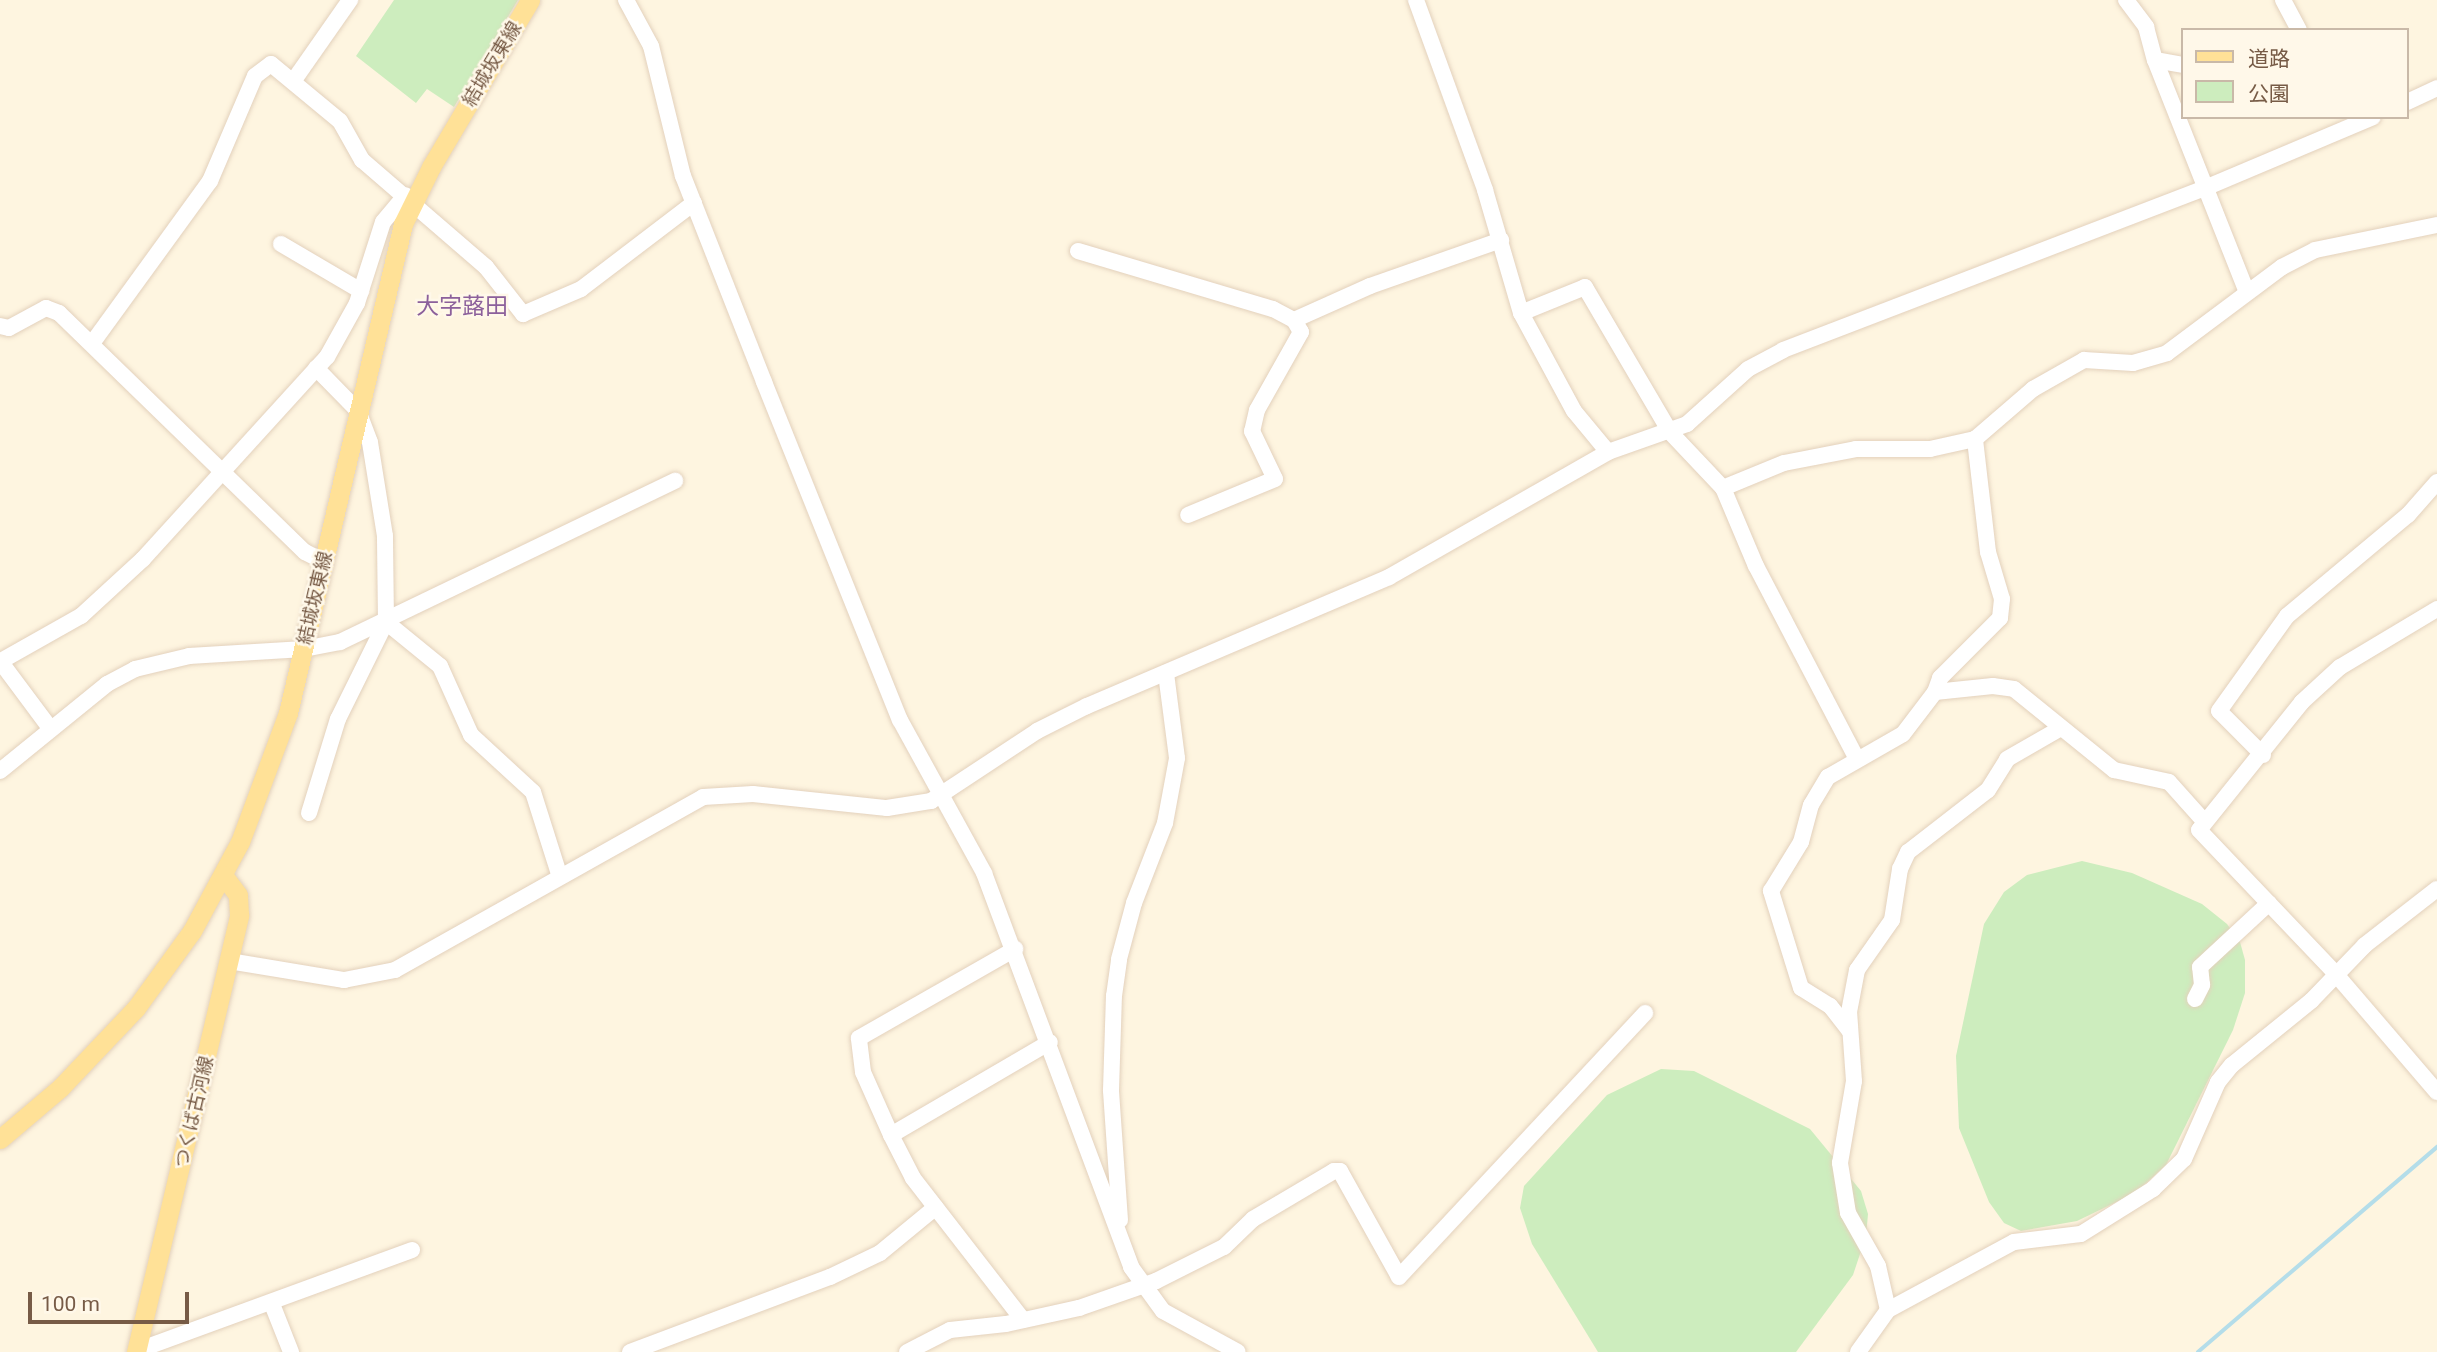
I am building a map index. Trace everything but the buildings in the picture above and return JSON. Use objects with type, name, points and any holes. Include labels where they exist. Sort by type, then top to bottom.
[{"type":"main road","name":"結城坂東線","points":[[0,1139],[61,1087],[136,1008],[187,939],[223,875],[269,772],[304,649],[410,197],[530,0]]},
{"type":"main road","name":"つくば古河線","points":[[136,1352],[240,905],[234,887],[223,875]]},
{"type":"street","points":[[294,80],[350,0]]},
{"type":"street","points":[[626,0],[660,73],[694,203],[900,720],[984,873],[1050,1042],[1121,1242],[1141,1286],[1163,1311],[1238,1352]]},
{"type":"street","points":[[1416,0],[1501,240],[1521,313],[1574,411],[1608,452]]},
{"type":"street","points":[[2126,0],[2147,27],[2155,60],[2247,292]]},
{"type":"street","points":[[2283,0],[2298,28]]},
{"type":"street","points":[[2155,60],[2182,65]]},
{"type":"street","points":[[93,342],[210,181],[255,76],[271,64],[294,80],[340,121],[362,160],[410,197],[486,267],[523,314],[581,289],[694,203]]},
{"type":"street","points":[[2409,101],[2437,88]]},
{"type":"street","points":[[229,961],[344,980],[371,978],[395,970],[703,797],[752,794],[887,808],[915,806],[941,796],[1037,731],[1390,577],[1608,452],[1687,424],[1748,369],[1783,351],[2205,188],[2365,119]]},
{"type":"street","points":[[50,728],[0,661],[80,616],[143,559],[316,368],[361,291],[383,222],[410,197]]},
{"type":"street","points":[[1723,488],[1784,463],[1856,449],[1930,449],[1975,439],[2053,376],[2084,360],[2133,363],[2153,360],[2247,292],[2315,250],[2437,225]]},
{"type":"street","points":[[1078,251],[1294,320],[1370,286],[1501,240]]},
{"type":"street","points":[[281,244],[361,291]]},
{"type":"street","points":[[1521,313],[1585,287],[1670,432],[1723,488],[1756,566],[1857,759]]},
{"type":"street","points":[[0,326],[9,328],[46,308],[58,313],[93,342],[220,471],[305,552],[323,561]]},
{"type":"street","points":[[1188,514],[1275,478],[1252,431],[1257,410],[1301,332],[1294,320]]},
{"type":"street","points":[[309,813],[338,719],[386,622],[380,488],[358,411],[316,368]]},
{"type":"street","points":[[1849,1030],[1829,1006],[1801,988],[1771,891],[1801,842],[1811,804],[1828,777],[1903,734],[1935,692],[1940,678],[1997,622],[2002,613],[1988,552],[1975,439]]},
{"type":"street","points":[[0,771],[107,684],[135,669],[189,656],[304,649],[340,642],[675,481]]},
{"type":"street","points":[[2263,755],[2219,711],[2287,616],[2409,515],[2437,482]]},
{"type":"street","points":[[2437,609],[2340,667],[2302,702],[2263,755],[2203,820],[2199,830],[2334,972],[2437,1093]]},
{"type":"street","points":[[386,622],[440,666],[471,735],[533,792],[560,877]]},
{"type":"street","points":[[1121,1242],[1111,1090],[1114,996],[1122,948],[1164,823],[1177,758],[1166,673]]},
{"type":"street","points":[[1935,692],[1993,687],[2014,689],[2114,770],[2169,782],[2203,820]]},
{"type":"street","points":[[1888,1310],[1881,1273],[1858,1236],[1844,1198],[1840,1163],[1854,1081],[1849,1030],[1857,970],[1892,920],[1906,855],[1988,790],[2007,759],[2061,728]]},
{"type":"street","points":[[1858,1352],[1888,1310],[2014,1242],[2081,1234],[2137,1201],[2183,1159],[2227,1071],[2311,1001],[2334,972],[2437,889]]},
{"type":"street","points":[[2195,999],[2202,985],[2200,967],[2269,903]]},
{"type":"street","points":[[1015,949],[859,1038],[863,1072],[913,1178],[1023,1320]]},
{"type":"street","points":[[907,1352],[950,1330],[1023,1320],[1079,1308],[1141,1286],[1224,1248],[1253,1219],[1334,1171],[1340,1171],[1399,1276],[1645,1013]]},
{"type":"street","points":[[891,1135],[1050,1042]]},
{"type":"street","points":[[630,1352],[831,1277],[880,1253],[936,1207]]},
{"type":"street","points":[[136,1352],[272,1304],[412,1250]]},
{"type":"street","points":[[272,1304],[291,1352]]},
{"type":"green space","points":[[394,0],[518,0],[454,107],[427,89],[416,103],[356,56]]},
{"type":"green space","points":[[2082,861],[2132,873],[2202,904],[2227,924],[2240,942],[2245,960],[2245,993],[2233,1030],[2166,1165],[2135,1193],[2077,1221],[2021,1231],[2004,1223],[1989,1202],[1959,1128],[1956,1056],[1984,924],[2004,892],[2027,875]]},
{"type":"green space","points":[[1661,1069],[1694,1071],[1810,1129],[1861,1191],[1868,1214],[1866,1236],[1853,1275],[1796,1352],[1598,1352],[1532,1244],[1520,1208],[1524,1186],[1607,1095]]},
{"type":"waterway","points":[[2198,1352],[2437,1147]]},
{"type":"district","name":"大字蕗田","points":[[462,307]]}]
